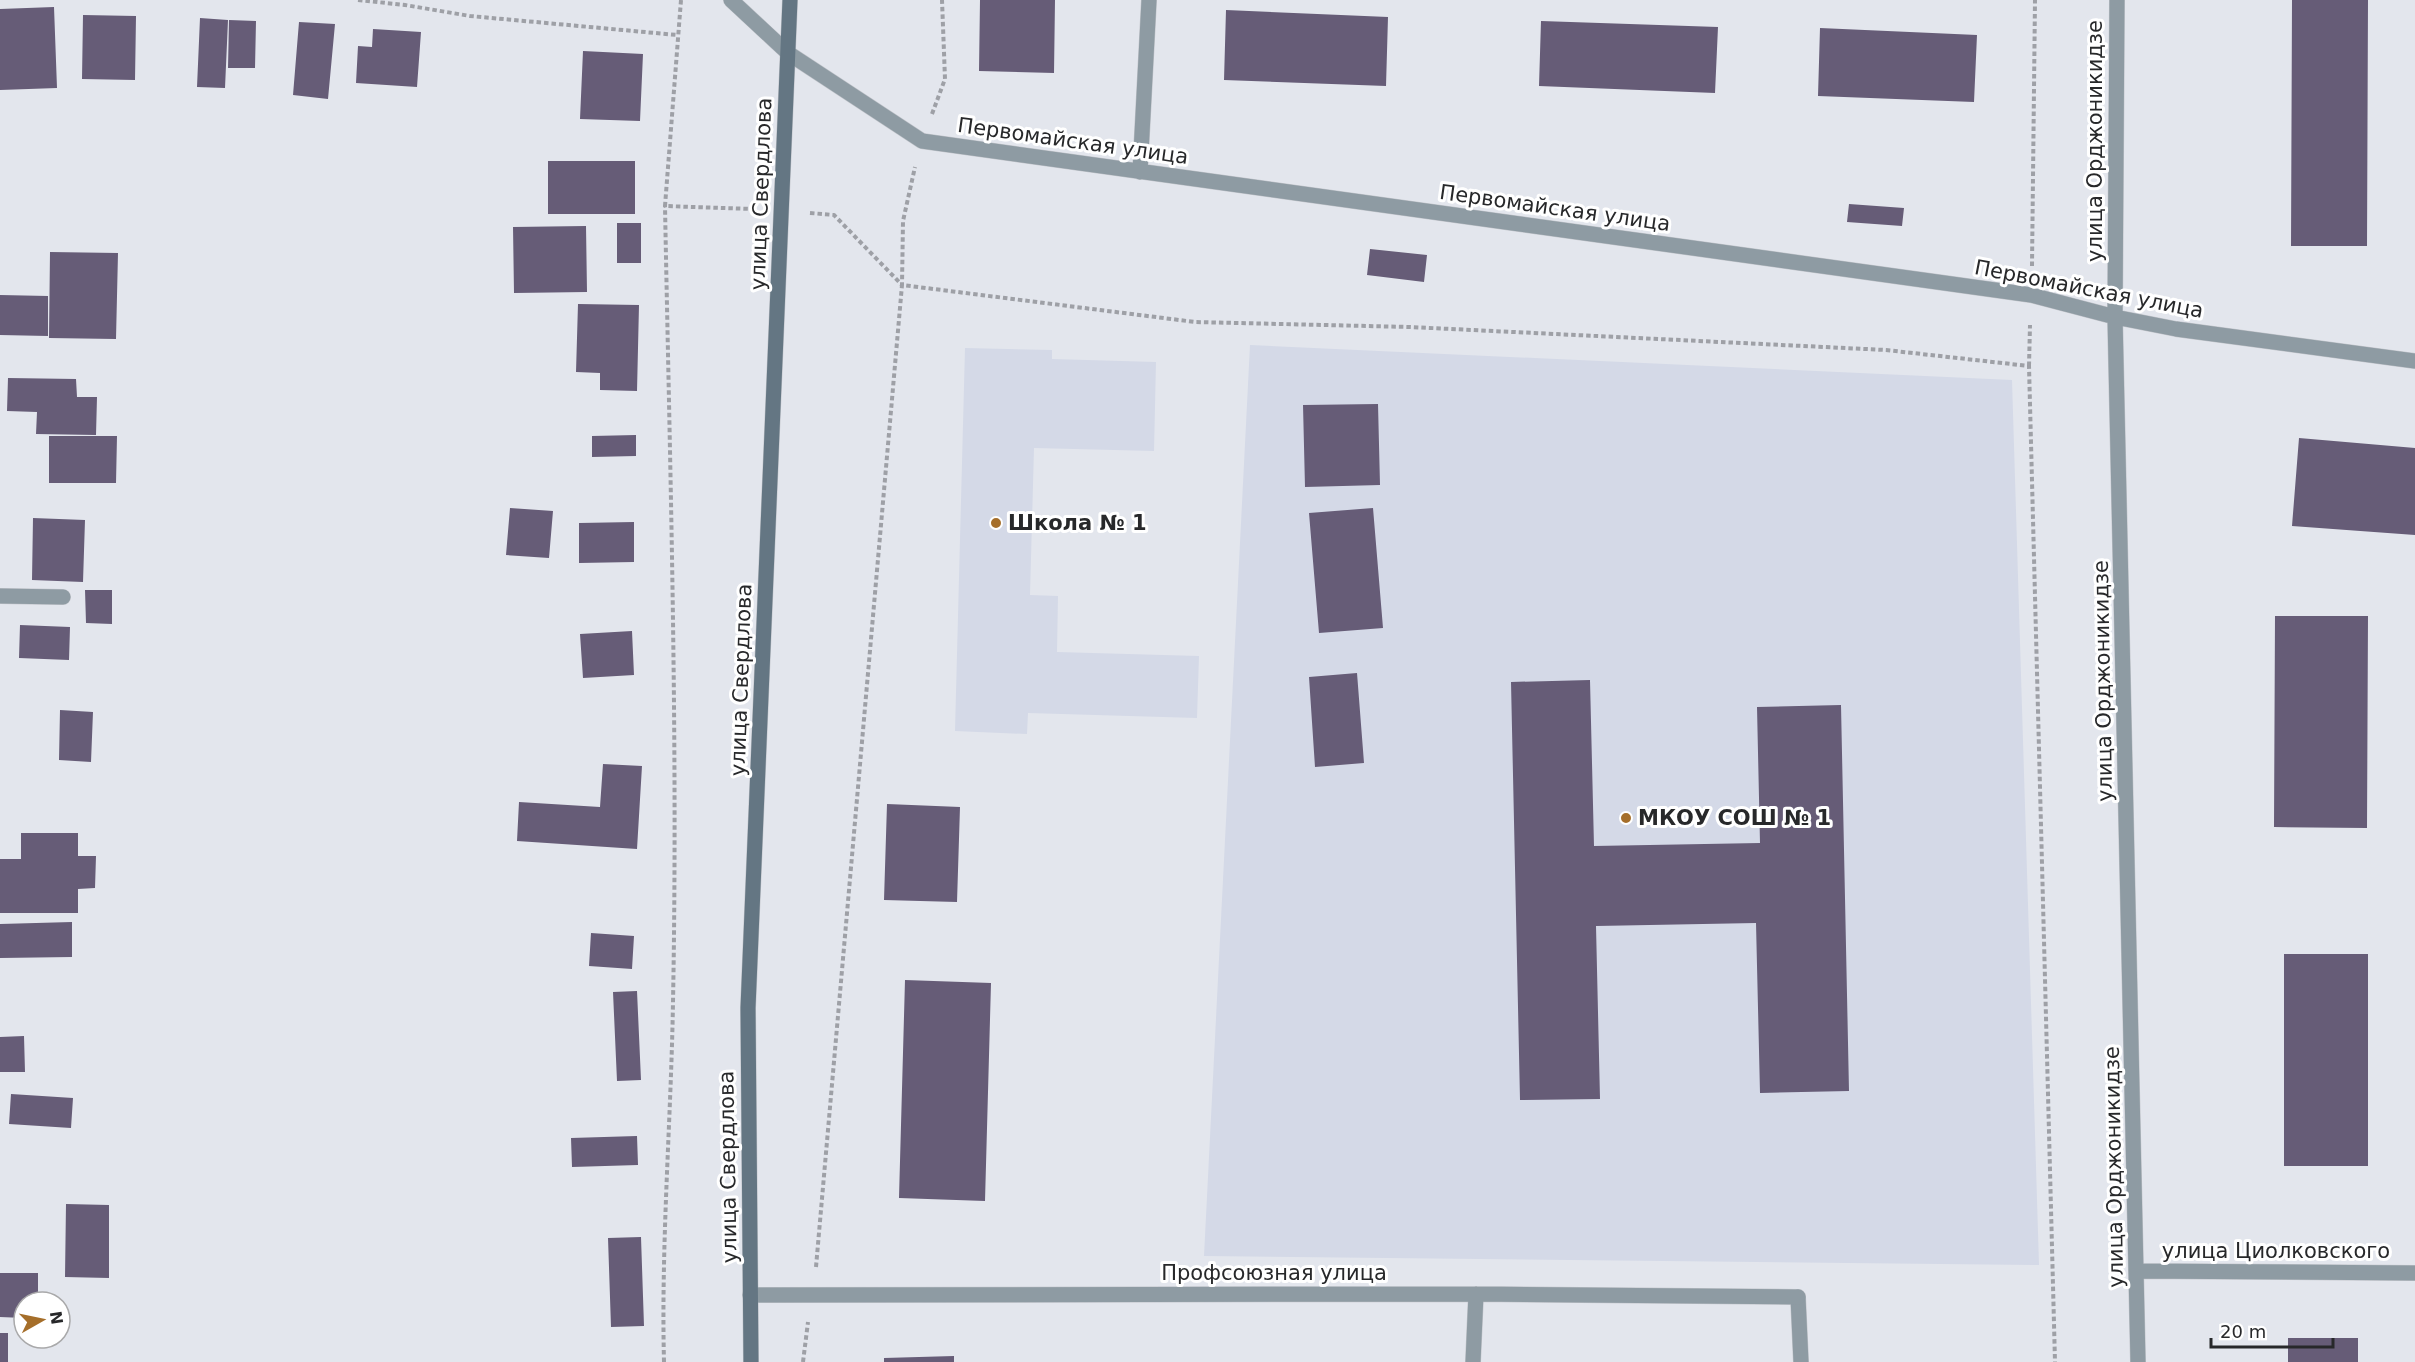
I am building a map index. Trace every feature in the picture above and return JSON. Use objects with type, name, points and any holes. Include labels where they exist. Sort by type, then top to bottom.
[{"type":"street","name":"Первомайская улица","points":[[731,0],[788,53],[922,141],[2031,295],[2115,317],[2176,329],[2415,361]]},
{"type":"street","name":"улица Свердлова","points":[[751,1362],[748,1008],[790,0]]},
{"type":"street","points":[[1140,172],[1149,0]]},
{"type":"street","name":"улица Орджоникидзе","points":[[2117,0],[2115,317],[2138,1362]]},
{"type":"street","points":[[0,596],[63,597]]},
{"type":"street","name":"улица Циолковского","points":[[2137,1271],[2415,1273]]},
{"type":"street","points":[[1473,1362],[1476,1294]]},
{"type":"street","name":"Профсоюзная улица","points":[[750,1295],[1476,1294],[1798,1297],[1801,1362]]},
{"type":"path","points":[[358,0],[470,16],[677,34]]},
{"type":"path","points":[[2035,0],[2029,366],[2055,1362]]},
{"type":"path","points":[[664,1362],[662,1283],[673,1004],[674,744],[665,206]]},
{"type":"path","points":[[803,1362],[812,1294],[902,285],[1195,322],[1410,327],[1886,350],[2029,366]]},
{"type":"shaded area","name":"МКОУ СОШ № 1","points":[[1250,345],[2012,380],[2039,1265],[1204,1256]]},
{"type":"shaded area","name":"Школа № 1","points":[[965,348],[1052,350],[1052,359],[1156,362],[1154,451],[1034,448],[1030,595],[1058,596],[1057,652],[1199,656],[1197,718],[1028,713],[1027,734],[955,731]]},
{"type":"building","points":[[980,0],[1055,0],[1054,73],[979,71]]},
{"type":"building","points":[[2292,0],[2368,0],[2367,246],[2291,246]]},
{"type":"building","points":[[54,7],[57,88],[0,90],[0,9]]},
{"type":"building","points":[[1226,10],[1388,17],[1386,86],[1224,80]]},
{"type":"building","points":[[83,15],[136,16],[135,80],[82,79]]},
{"type":"building","points":[[200,18],[228,20],[225,88],[197,87]]},
{"type":"building","points":[[229,20],[256,21],[255,68],[228,68]]},
{"type":"building","points":[[1541,21],[1718,27],[1715,93],[1539,86]]},
{"type":"building","points":[[299,22],[335,24],[328,99],[293,95]]},
{"type":"building","points":[[1820,28],[1977,35],[1974,102],[1818,96]]},
{"type":"building","points":[[373,29],[421,32],[417,87],[356,83],[358,46],[372,47]]},
{"type":"building","points":[[583,51],[643,54],[640,121],[580,119]]},
{"type":"building","points":[[548,161],[635,161],[635,214],[548,214]]},
{"type":"building","points":[[1849,204],[1904,208],[1902,226],[1847,222]]},
{"type":"building","points":[[617,223],[641,223],[641,263],[617,263]]},
{"type":"building","points":[[586,226],[587,292],[514,293],[513,227]]},
{"type":"building","points":[[1370,249],[1427,255],[1424,282],[1367,275]]},
{"type":"building","points":[[50,252],[118,253],[116,339],[49,338]]},
{"type":"building","points":[[0,295],[48,296],[48,336],[0,335]]},
{"type":"building","points":[[578,304],[639,305],[637,391],[600,390],[600,373],[576,372]]},
{"type":"building","points":[[8,378],[76,379],[77,397],[97,397],[96,435],[36,434],[37,412],[7,411]]},
{"type":"building","points":[[1378,404],[1380,485],[1305,487],[1303,405]]},
{"type":"building","points":[[636,435],[636,456],[592,457],[592,436]]},
{"type":"building","points":[[49,436],[117,436],[116,483],[49,483]]},
{"type":"building","points":[[2299,438],[2415,448],[2415,535],[2292,526]]},
{"type":"building","points":[[510,508],[553,511],[549,558],[506,555]]},
{"type":"building","points":[[1373,508],[1383,628],[1319,633],[1309,513]]},
{"type":"building","points":[[33,518],[85,520],[83,582],[32,580]]},
{"type":"building","points":[[634,522],[634,562],[579,563],[579,523]]},
{"type":"building","points":[[85,590],[112,590],[112,624],[86,623]]},
{"type":"building","points":[[2275,616],[2368,616],[2367,828],[2274,827]]},
{"type":"building","points":[[20,625],[70,627],[69,660],[19,658]]},
{"type":"building","points":[[632,631],[634,675],[583,678],[580,634]]},
{"type":"building","points":[[1357,673],[1364,763],[1315,767],[1309,677]]},
{"type":"building","points":[[1590,680],[1594,846],[1760,843],[1757,707],[1841,705],[1849,1091],[1760,1093],[1756,923],[1596,926],[1600,1099],[1520,1100],[1511,682]]},
{"type":"building","points":[[60,710],[93,712],[91,762],[59,760]]},
{"type":"building","points":[[603,764],[642,766],[637,849],[517,841],[519,802],[600,807]]},
{"type":"building","points":[[887,804],[960,807],[957,902],[884,900]]},
{"type":"building","points":[[21,833],[78,833],[78,856],[96,856],[95,888],[78,889],[78,913],[0,913],[0,859],[21,859]]},
{"type":"building","points":[[72,922],[72,957],[0,958],[0,924]]},
{"type":"building","points":[[591,933],[634,936],[632,969],[589,966]]},
{"type":"building","points":[[2284,954],[2368,954],[2368,1166],[2284,1166]]},
{"type":"building","points":[[905,980],[991,983],[985,1201],[899,1198]]},
{"type":"building","points":[[637,991],[641,1080],[617,1081],[613,992]]},
{"type":"building","points":[[24,1036],[25,1072],[0,1072],[0,1037]]},
{"type":"building","points":[[11,1094],[73,1098],[71,1128],[9,1124]]},
{"type":"building","points":[[637,1136],[638,1165],[572,1167],[571,1138]]},
{"type":"building","points":[[66,1204],[109,1205],[109,1278],[65,1277]]},
{"type":"building","points":[[641,1237],[644,1326],[611,1327],[608,1238]]},
{"type":"building","points":[[0,1273],[38,1273],[38,1290],[12,1290],[12,1318],[0,1317]]},
{"type":"building","points":[[0,1333],[8,1333],[8,1362],[0,1362]]},
{"type":"building","points":[[2288,1338],[2358,1338],[2358,1362],[2288,1362]]},
{"type":"building","points":[[954,1356],[954,1362],[884,1362],[884,1358]]},
{"type":"place","name":"Школа № 1","points":[[996,523]]},
{"type":"place","name":"МКОУ СОШ № 1","points":[[1626,818]]}]
